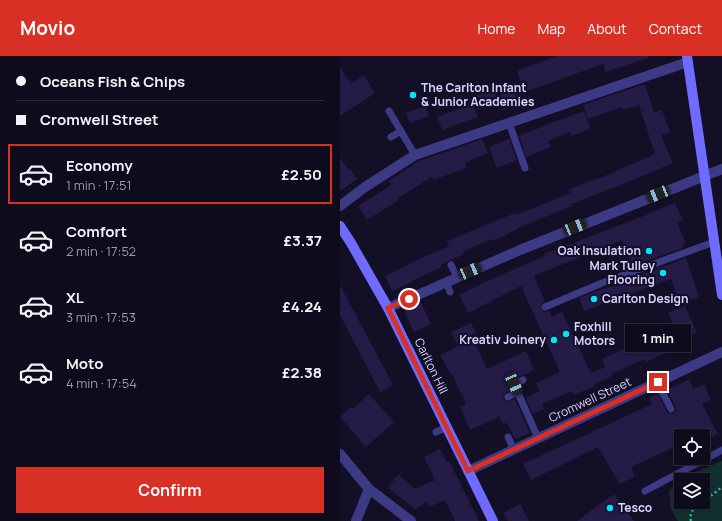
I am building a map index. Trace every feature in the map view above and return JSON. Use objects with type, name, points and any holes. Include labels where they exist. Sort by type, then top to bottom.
[{"type":"main road","points":[[687,59],[722,289]]},
{"type":"main road","name":"Carlton Hill","points":[[340,226],[388,308],[493,521]]},
{"type":"street","points":[[340,206],[415,155],[687,59]]},
{"type":"street","points":[[388,308],[457,277],[704,175],[722,169]]},
{"type":"street","name":"Cromwell Street","points":[[468,471],[722,352]]},
{"type":"street","points":[[341,456],[369,488],[411,521]]},
{"type":"street","points":[[356,521],[369,488]]},
{"type":"lane","points":[[389,111],[415,155]]},
{"type":"lane","points":[[509,123],[525,168]]},
{"type":"lane","points":[[391,137],[401,131]]},
{"type":"lane","points":[[545,307],[602,283],[714,242]]},
{"type":"lane","points":[[451,265],[457,277]]},
{"type":"lane","points":[[446,282],[450,292]]},
{"type":"lane","points":[[523,380],[514,384],[538,438]]},
{"type":"lane","points":[[658,382],[671,409]]},
{"type":"lane","points":[[508,397],[517,392]]},
{"type":"lane","points":[[436,432],[447,427]]},
{"type":"lane","points":[[508,437],[514,450]]},
{"type":"lane","points":[[645,491],[722,450]]},
{"type":"path","points":[[710,496],[722,487]]},
{"type":"path","points":[[692,521],[690,517],[693,509]]},
{"type":"green space","points":[[722,461],[722,521],[678,521],[671,509],[669,491],[674,486],[674,509],[710,509],[710,473],[694,473]]},
{"type":"building","points":[[557,56],[648,56],[648,58],[606,72],[603,64],[525,92],[517,71]]},
{"type":"building","points":[[340,67],[351,84],[364,75],[375,93],[340,116]]},
{"type":"building","points":[[645,84],[654,112],[662,110],[670,132],[661,135],[673,163],[572,204],[572,206],[521,227],[502,237],[492,241],[491,239],[463,252],[464,254],[441,265],[442,267],[392,291],[385,276],[449,246],[447,241],[515,213],[516,215],[570,193],[568,190],[598,179],[655,154],[639,105],[623,110],[622,107],[588,119],[583,105]]},
{"type":"building","points":[[494,90],[498,102],[478,108],[474,96]]},
{"type":"building","points":[[513,90],[519,104],[503,110],[497,96]]},
{"type":"building","points":[[472,104],[478,117],[442,130],[437,117]]},
{"type":"building","points":[[425,106],[429,116],[410,123],[406,113]]},
{"type":"building","points":[[584,111],[590,129],[571,136],[570,132],[548,141],[551,147],[526,157],[519,136]]},
{"type":"building","points":[[482,139],[488,153],[465,163],[467,168],[433,180],[432,177],[398,198],[399,200],[367,220],[358,206],[391,185],[389,181],[419,161]]},
{"type":"building","points":[[509,139],[517,160],[497,168],[489,147]]},
{"type":"building","points":[[340,158],[357,179],[340,191]]},
{"type":"building","points":[[675,203],[683,220],[677,222],[686,244],[682,245],[683,248],[633,266],[622,240],[534,276],[545,302],[541,304],[541,309],[544,312],[549,311],[552,317],[562,312],[591,373],[605,367],[602,359],[632,345],[633,348],[675,329],[668,313],[685,306],[697,333],[670,344],[672,350],[646,362],[645,359],[611,374],[612,376],[594,384],[595,386],[574,395],[572,391],[542,404],[544,409],[533,414],[526,398],[540,391],[536,383],[560,372],[521,286],[468,313],[459,295],[545,256],[544,254]]},
{"type":"building","points":[[686,258],[699,297],[680,304],[671,279],[584,311],[579,298]]},
{"type":"building","points":[[340,285],[393,385],[380,392],[340,315]]},
{"type":"building","points":[[421,302],[431,324],[414,332],[404,311]]},
{"type":"building","points":[[471,323],[476,333],[471,335],[487,369],[526,351],[534,370],[510,381],[509,384],[511,390],[505,393],[503,397],[504,400],[508,402],[515,399],[530,433],[515,439],[507,423],[503,424],[499,417],[470,430],[460,407],[466,404],[452,374],[451,375],[440,355],[458,346],[451,332]]},
{"type":"building","points":[[689,379],[693,389],[704,384],[711,400],[702,404],[718,434],[710,438],[710,429],[674,429],[674,447],[631,467],[635,477],[620,484],[598,447],[531,480],[523,464],[652,404],[649,398],[658,394],[667,412],[670,414],[674,413],[676,407],[667,390]]},
{"type":"building","points":[[369,394],[394,422],[366,447],[340,417],[351,407],[353,409]]},
{"type":"building","points":[[440,449],[447,462],[449,461],[479,521],[455,521],[445,500],[429,507],[427,502],[415,509],[388,488],[398,474],[415,489],[435,480],[424,457]]},
{"type":"building","name":"Tesco","points":[[614,494],[634,521],[577,521]]},
{"type":"building","points":[[520,504],[529,521],[508,521],[503,513]]},
{"type":"place","name":"The Carlton Infant & Junior Academies","points":[[413,95]]},
{"type":"place","name":"Oak Insulation","points":[[649,251]]},
{"type":"place","name":"Mark Tulley Flooring","points":[[663,273]]},
{"type":"place","name":"Carlton Design","points":[[594,299]]},
{"type":"place","name":"Foxhill Motors","points":[[566,334]]},
{"type":"place","name":"Kreativ Joinery","points":[[554,340]]},
{"type":"place","name":"Tesco","points":[[610,508]]},
{"type":"route","points":[[409,299],[388,308],[468,471],[658,382]]}]
